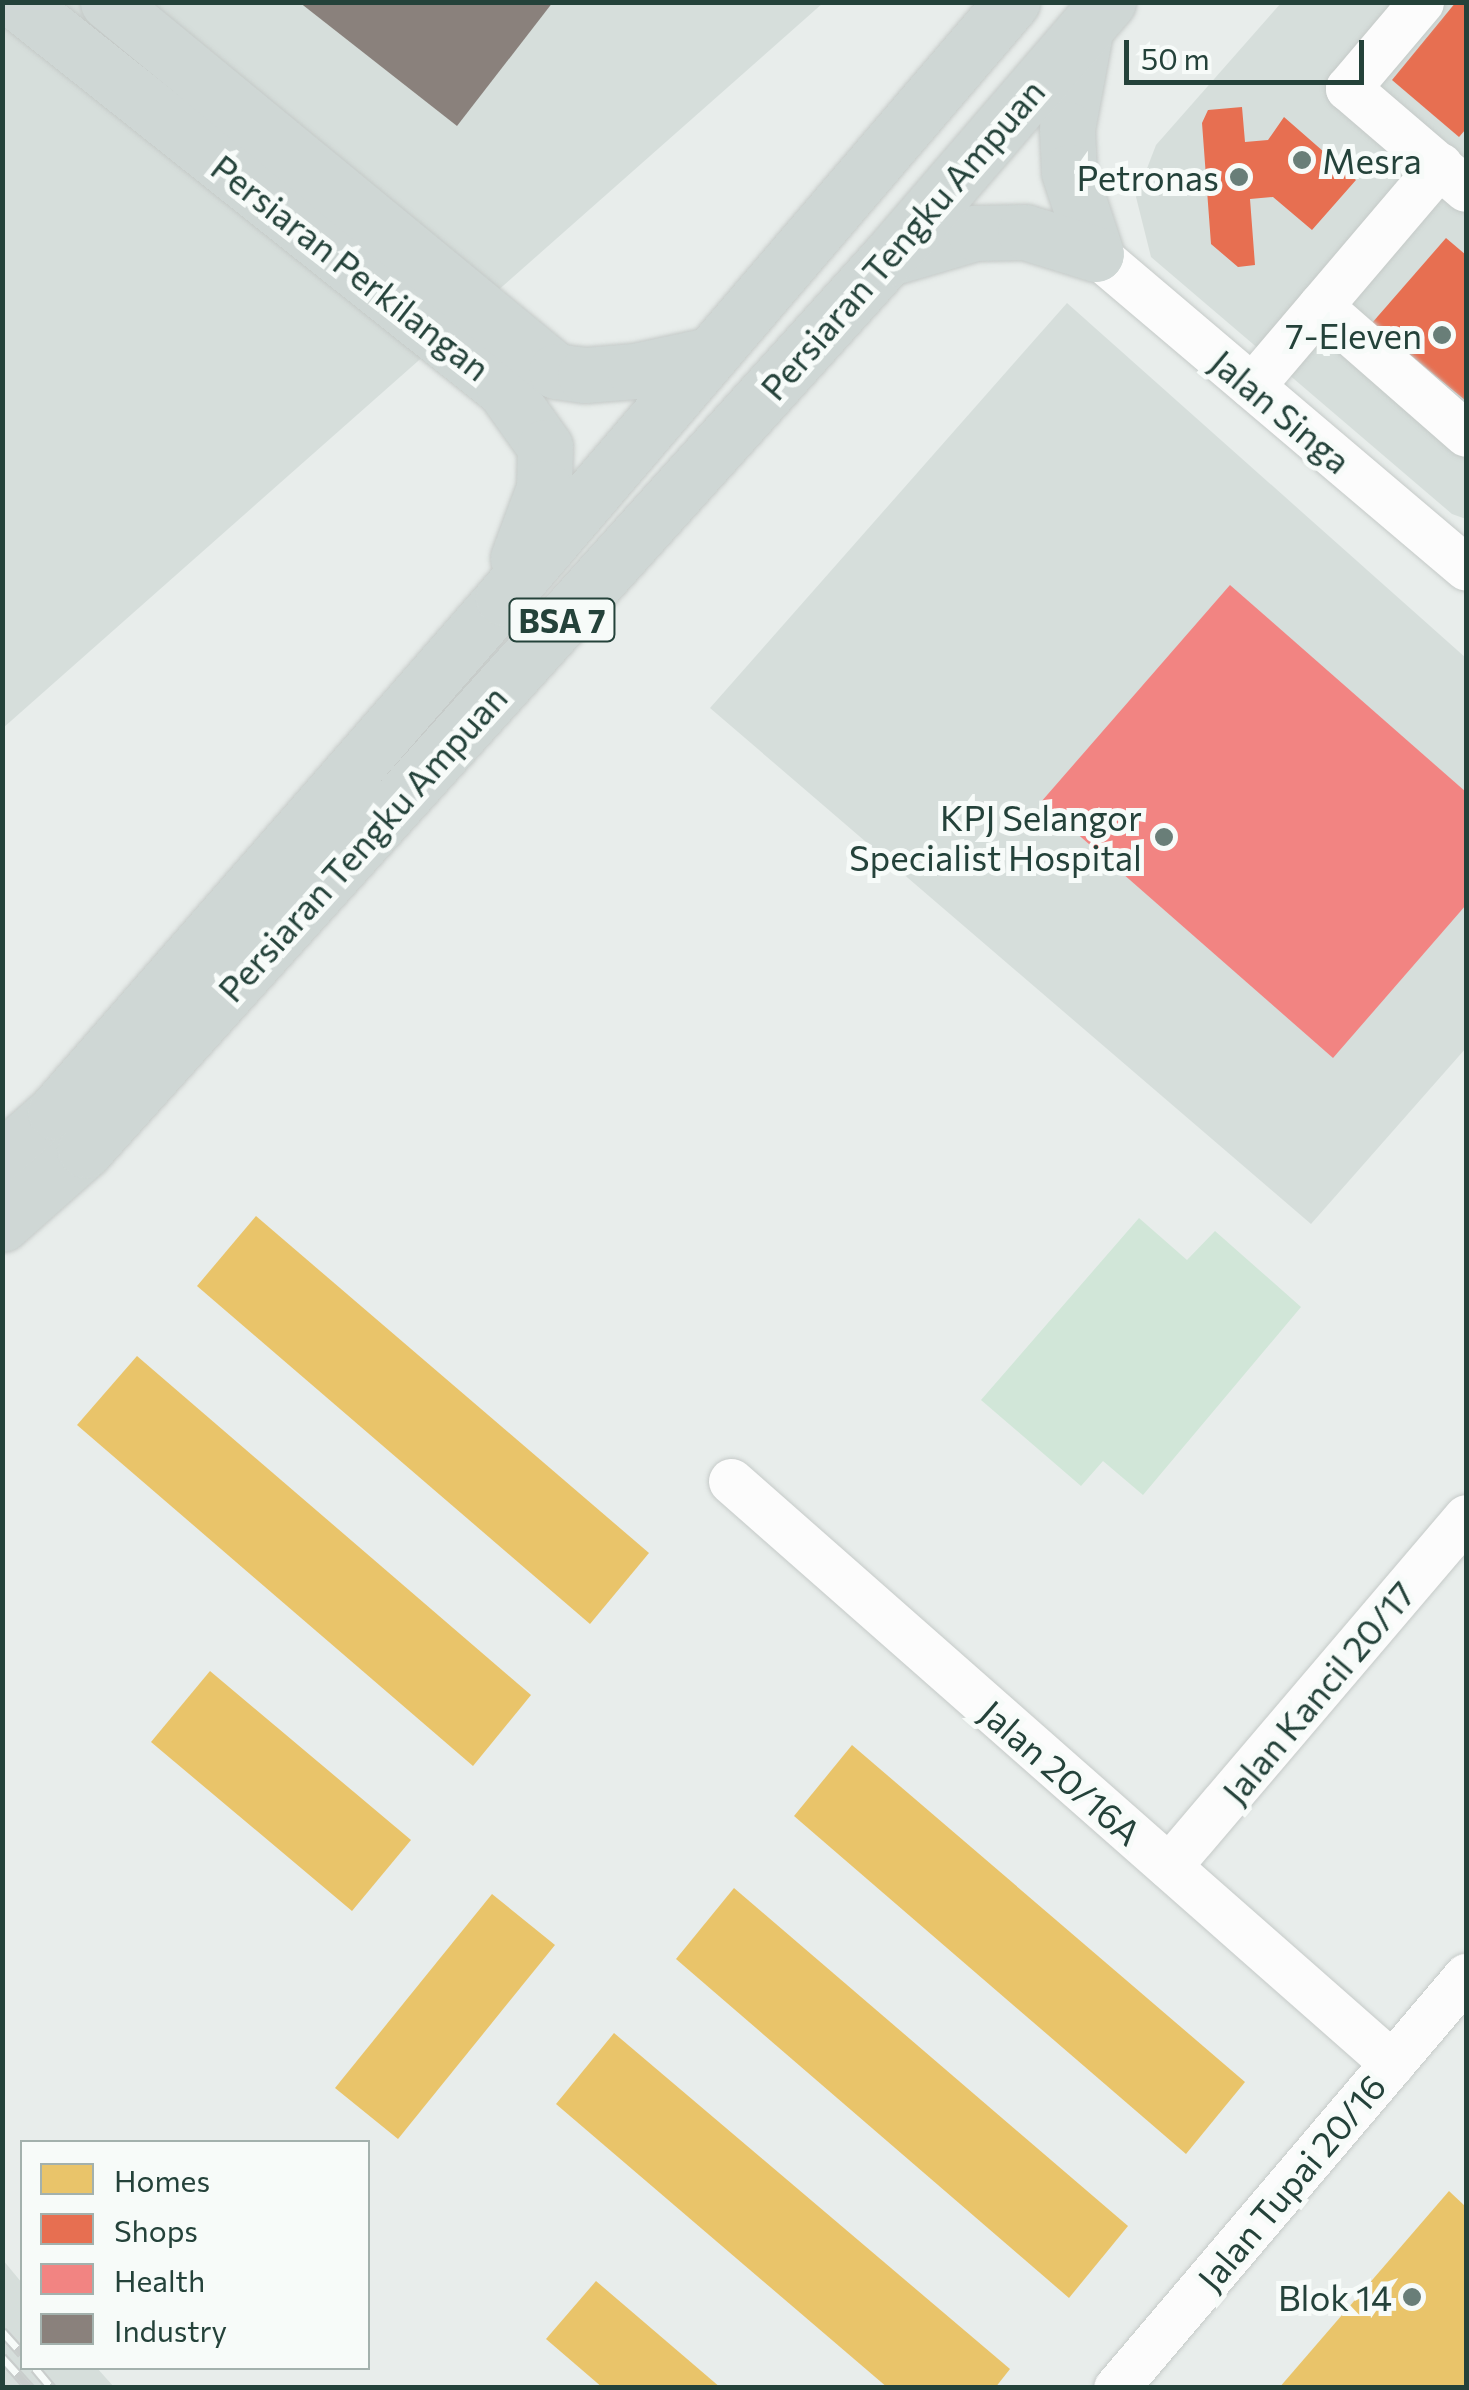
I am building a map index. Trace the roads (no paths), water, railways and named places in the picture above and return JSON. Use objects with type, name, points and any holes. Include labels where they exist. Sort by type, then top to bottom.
[{"type":"main road","name":"Persiaran Perkilangan","points":[[18,2],[504,389],[530,420],[545,447],[544,488],[503,598]]},
{"type":"main road","points":[[108,2],[556,371],[584,376],[635,371],[709,355]]},
{"type":"main road","name":"Persiaran Tengku Ampuan","points":[[2,1159],[68,1097],[503,598],[1012,2]]},
{"type":"main road","name":"Persiaran Tengku Ampuan","points":[[2,1224],[85,1150],[887,259],[1097,16]]},
{"type":"main road","points":[[1096,254],[1068,172],[1066,129],[1097,16]]},
{"type":"main road","points":[[887,259],[974,234],[1025,232],[1096,254]]},
{"type":"street","points":[[1252,386],[1320,306],[1453,177],[1348,88],[1421,2]]},
{"type":"street","name":"Jalan Singa","points":[[1096,254],[1466,568]]},
{"type":"street","points":[[1320,306],[1466,434]]},
{"type":"street","name":"Jalan 20/16A","points":[[731,1481],[1392,2063]]},
{"type":"street","name":"Jalan Kancil 20/17","points":[[1169,1866],[1466,1517]]},
{"type":"street","name":"Jalan Tupai 20/16","points":[[1116,2388],[1466,1976]]},
{"type":"railway","points":[[2,2331],[20,2351]]},
{"type":"railway","points":[[2,2357],[30,2388]]},
{"type":"railway","points":[[37,2370],[52,2388]]},
{"type":"place","name":"Mesra","points":[[1302,160]]},
{"type":"place","name":"Petronas","points":[[1239,177]]},
{"type":"place","name":"7-Eleven","points":[[1442,335]]},
{"type":"place","name":"KPJ Selangor Specialist Hospital","points":[[1164,837]]},
{"type":"place","name":"Blok 14","points":[[1412,2297]]}]
